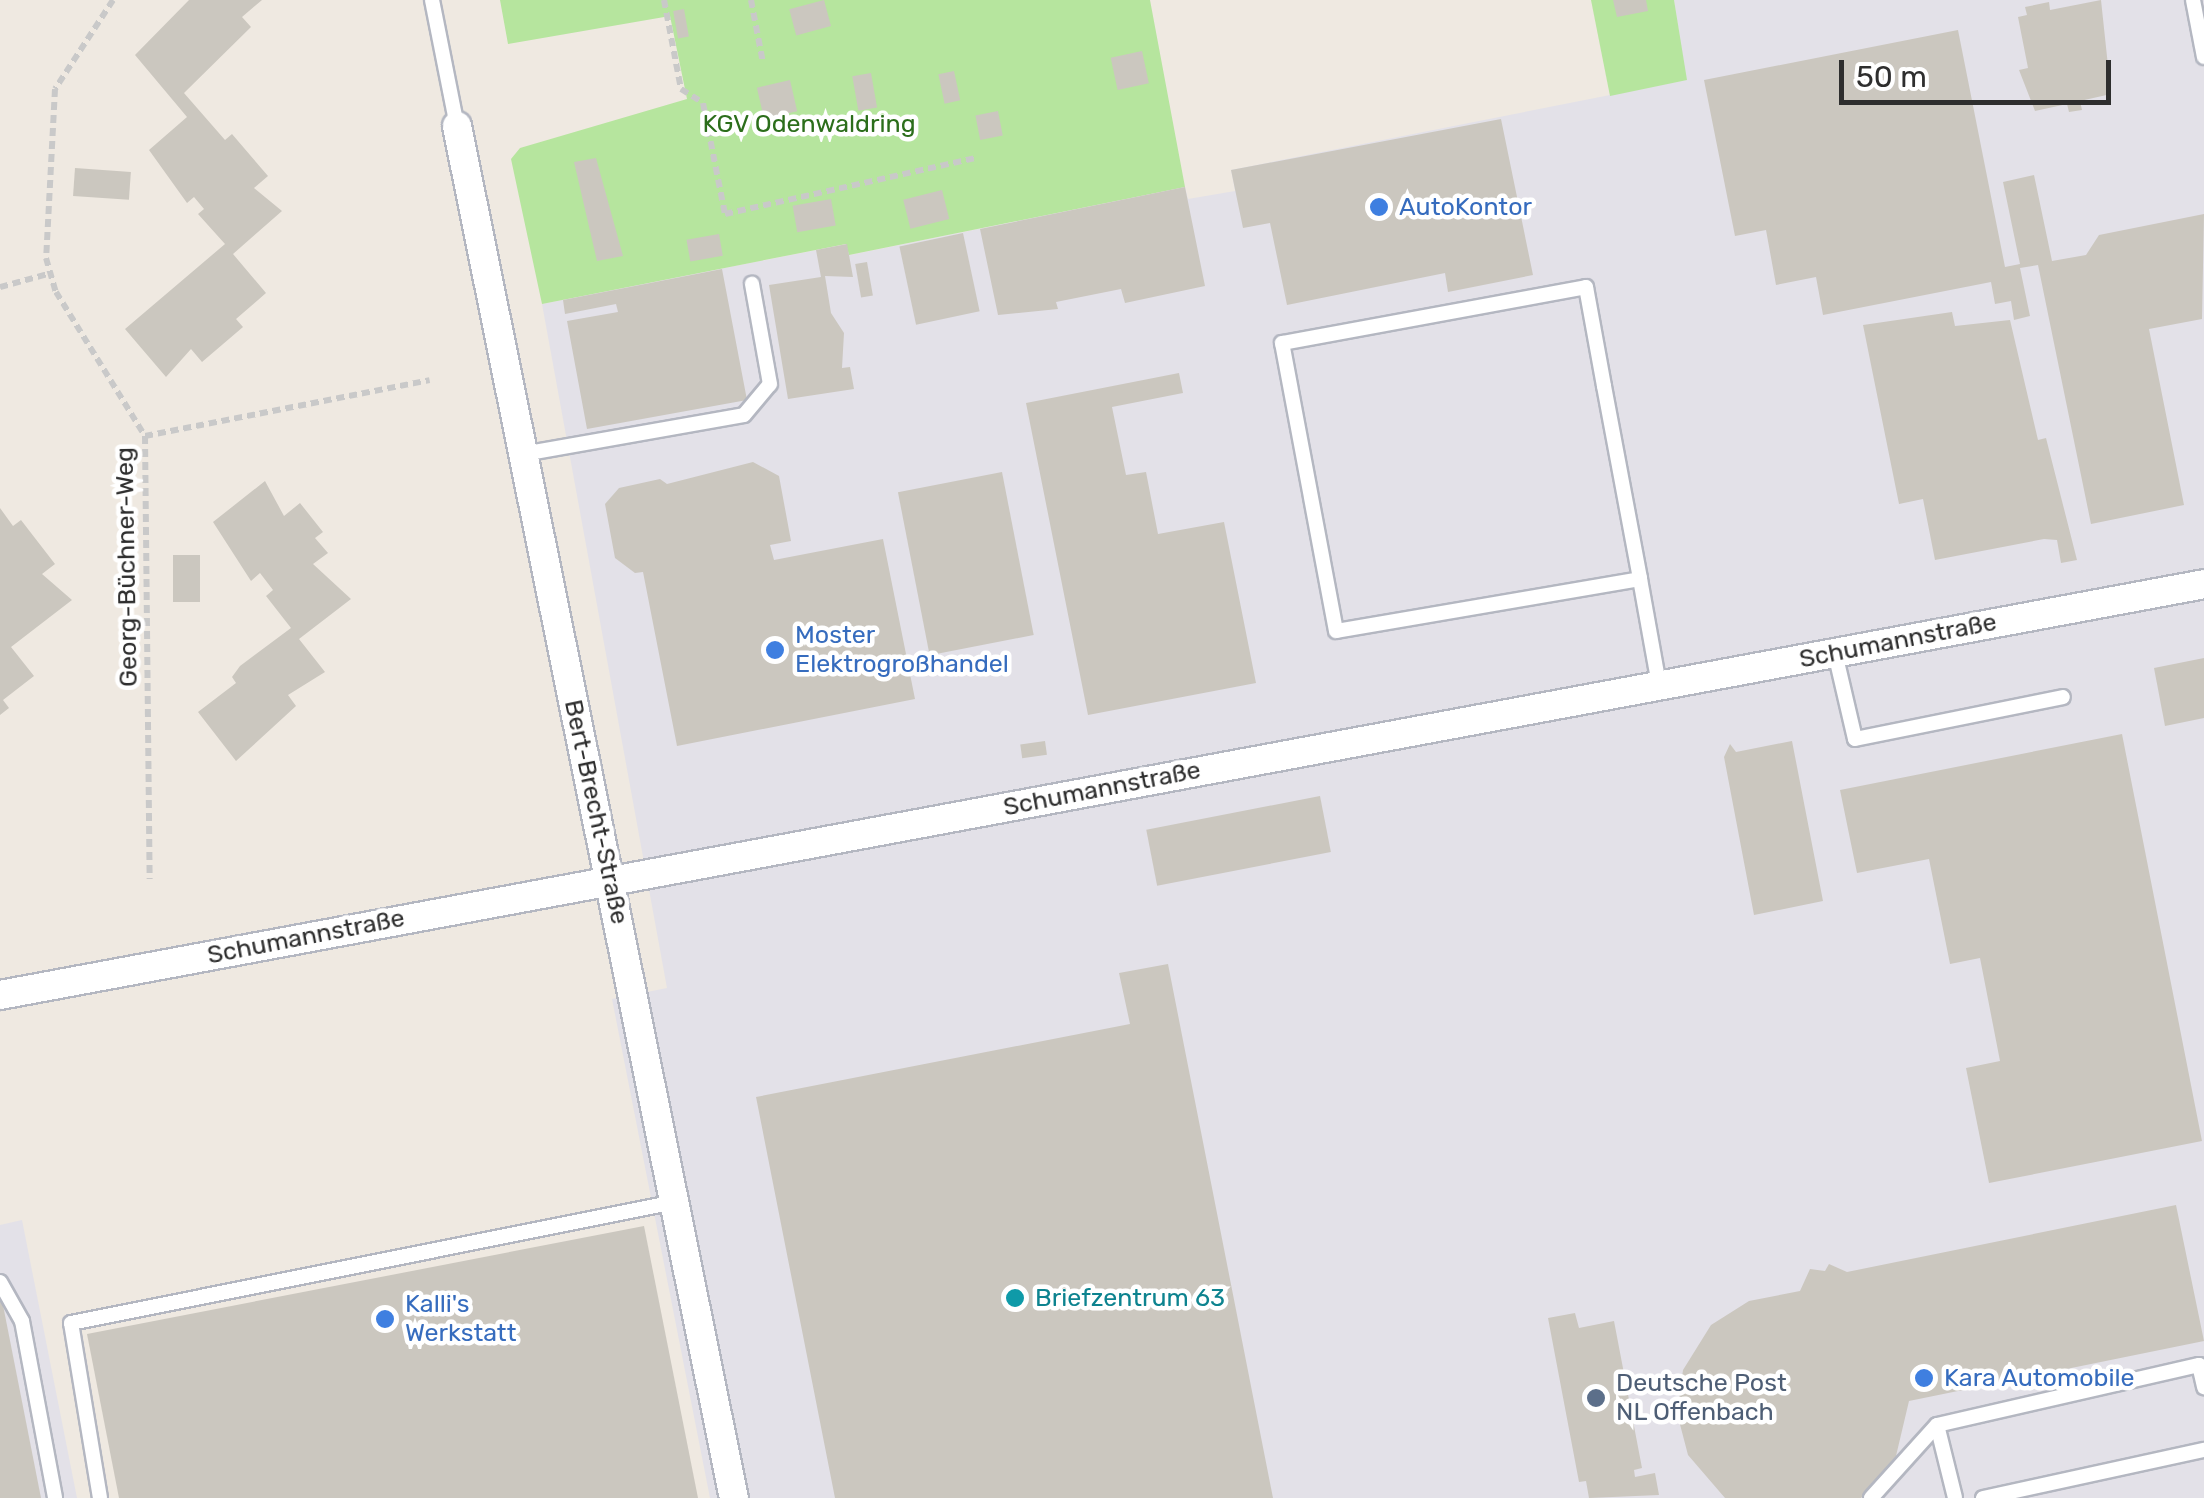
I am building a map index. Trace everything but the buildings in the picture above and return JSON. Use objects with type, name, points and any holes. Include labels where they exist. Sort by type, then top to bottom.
[{"type":"street","name":"Bert-Brecht-Straße","points":[[456,126],[734,1498]]},
{"type":"street","name":"Schumannstraße","points":[[0,995],[609,878],[2204,584]]},
{"type":"lane","points":[[432,0],[456,126]]},
{"type":"lane","points":[[2193,0],[2204,58]]},
{"type":"lane","points":[[523,454],[744,415],[770,384],[752,284]]},
{"type":"lane","points":[[1640,579],[1336,631],[1282,343],[1586,287],[1640,579],[1659,685]]},
{"type":"lane","points":[[1835,652],[1854,739],[2063,697]]},
{"type":"lane","points":[[100,1498],[71,1323],[675,1202]]},
{"type":"lane","points":[[0,1282],[22,1321],[55,1498]]},
{"type":"lane","points":[[1871,1498],[1937,1426],[2199,1365],[2204,1387]]},
{"type":"lane","points":[[1937,1426],[1955,1498]]},
{"type":"lane","points":[[1983,1498],[2204,1450]]},
{"type":"path","points":[[0,287],[48,274],[55,89],[113,0]]},
{"type":"path","points":[[664,0],[681,89],[703,103],[725,214],[975,158]]},
{"type":"path","points":[[751,0],[763,64]]},
{"type":"path","name":"Georg-Büchner-Weg","points":[[48,274],[145,436],[150,879]]},
{"type":"path","points":[[145,436],[430,380]]},
{"type":"shaded area","points":[[1674,0],[2204,0],[2204,1498],[710,1498],[612,999],[667,988],[542,304],[847,244],[850,255],[1185,187],[1188,199],[1235,191],[1231,170],[1686,80]]},
{"type":"shaded area","points":[[22,1220],[77,1498],[0,1498],[0,1225]]},
{"type":"green space","name":"KGV Odenwaldring","points":[[500,0],[1150,0],[1185,187],[849,255],[846,244],[542,304],[511,159],[520,148],[687,99],[670,16],[508,44]]},
{"type":"green space","points":[[1591,0],[1674,0],[1687,80],[1610,96]]},
{"type":"place","name":"AutoKontor","points":[[1379,207]]},
{"type":"place","name":"Moster Elektrogroßhandel","points":[[775,650]]},
{"type":"place","name":"Briefzentrum 63","points":[[1015,1298]]},
{"type":"place","name":"Kalli's Werkstatt","points":[[385,1319]]},
{"type":"place","name":"Kara Automobile","points":[[1924,1378]]},
{"type":"place","name":"Deutsche Post NL Offenbach","points":[[1596,1398]]}]
